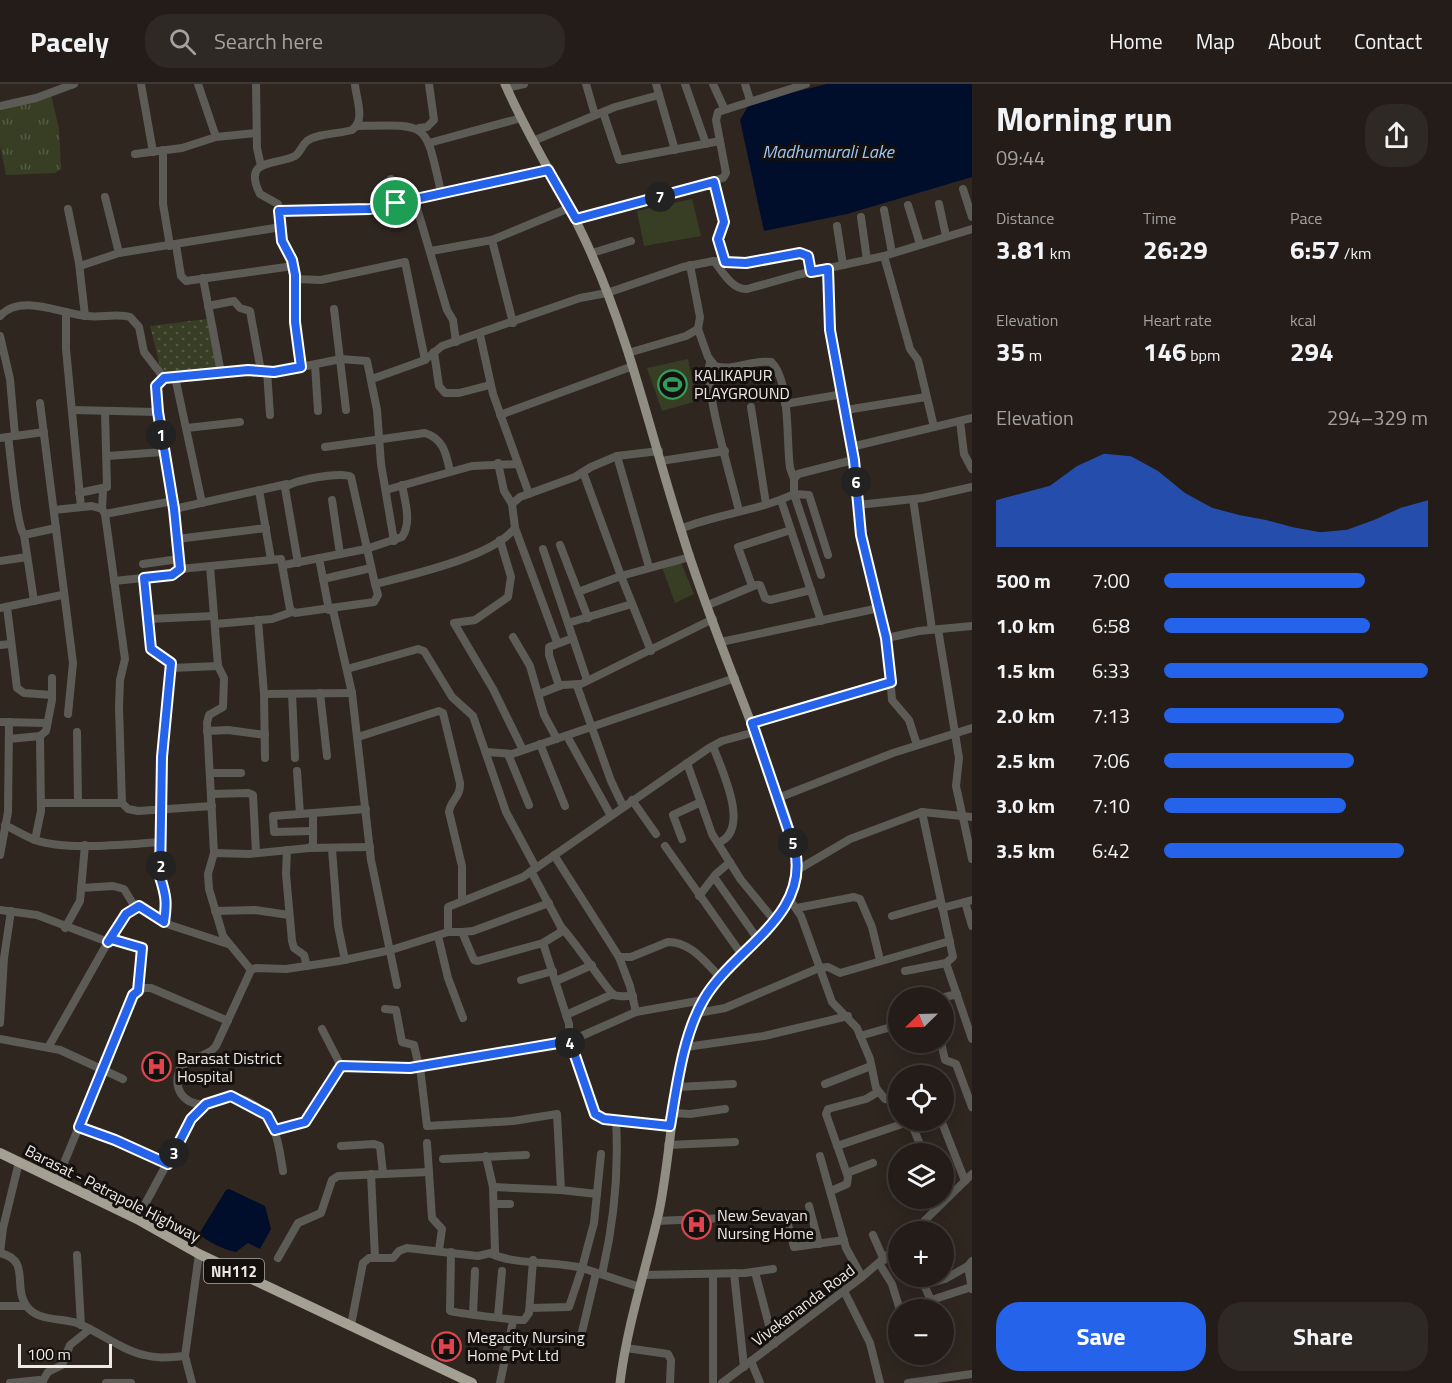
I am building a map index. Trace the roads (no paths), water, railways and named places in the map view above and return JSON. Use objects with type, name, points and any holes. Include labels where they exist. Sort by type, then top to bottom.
[{"type":"highway","name":"Barasat - Petrapole Highway","points":[[0,1153],[137,1219],[199,1254],[472,1383]]},
{"type":"main road","points":[[506,86],[548,170],[576,219],[607,293],[633,366],[680,529],[754,728],[799,869],[790,900],[758,938],[720,977],[703,1000],[686,1047],[670,1126],[656,1221],[620,1383]]},
{"type":"street","points":[[0,106],[51,88],[74,84]]},
{"type":"street","points":[[141,84],[153,152]]},
{"type":"street","points":[[198,84],[216,137]]},
{"type":"street","points":[[256,84],[256,133],[261,165],[255,176],[257,190],[263,197],[275,201],[279,211],[284,246],[293,266],[295,322],[301,367]]},
{"type":"street","points":[[354,84],[360,120],[358,126]]},
{"type":"street","points":[[261,165],[295,156],[307,141],[352,130],[358,126],[427,127],[434,120],[429,84]]},
{"type":"street","points":[[506,86],[524,84]]},
{"type":"street","points":[[586,84],[619,160],[720,141]]},
{"type":"street","points":[[656,84],[675,150]]},
{"type":"street","points":[[686,84],[706,144]]},
{"type":"street","points":[[713,84],[724,108]]},
{"type":"street","points":[[745,84],[750,100]]},
{"type":"street","points":[[576,219],[714,182],[726,173],[716,115],[724,108],[778,88],[806,84]]},
{"type":"street","points":[[533,141],[599,113],[659,95]]},
{"type":"street","points":[[429,143],[521,118]]},
{"type":"street","points":[[419,128],[429,143],[441,192]]},
{"type":"street","points":[[135,154],[182,148],[216,137],[256,133]]},
{"type":"street","points":[[163,150],[163,204],[183,279],[293,266]]},
{"type":"street","points":[[279,211],[370,209],[548,170]]},
{"type":"street","points":[[391,179],[396,203]]},
{"type":"street","points":[[714,182],[724,222],[718,239],[725,262]]},
{"type":"street","points":[[963,189],[972,217]]},
{"type":"street","points":[[105,197],[119,253]]},
{"type":"street","points":[[414,198],[447,310],[453,320],[456,342]]},
{"type":"street","points":[[939,204],[946,236]]},
{"type":"street","points":[[908,205],[920,244]]},
{"type":"street","points":[[431,251],[492,240],[569,208]]},
{"type":"street","points":[[68,209],[80,266],[85,316]]},
{"type":"street","points":[[884,210],[888,255],[910,349],[918,360],[934,427]]},
{"type":"street","points":[[861,217],[867,260]]},
{"type":"street","points":[[837,226],[843,265]]},
{"type":"street","points":[[80,266],[119,253],[281,228]]},
{"type":"street","points":[[714,261],[740,290],[888,255],[972,229]]},
{"type":"street","points":[[492,240],[513,323]]},
{"type":"street","points":[[592,253],[631,241]]},
{"type":"street","points":[[372,379],[425,360],[434,352],[456,342],[580,298],[607,293],[690,265],[714,261],[746,263],[806,254],[811,272]]},
{"type":"street","points":[[295,279],[321,280],[405,262],[425,360]]},
{"type":"street","points":[[690,265],[700,317],[698,329],[711,362],[708,378],[740,511]]},
{"type":"street","points":[[828,269],[830,330],[854,460],[861,535],[886,638],[892,700],[909,720],[917,745]]},
{"type":"street","points":[[203,278],[221,373]]},
{"type":"street","points":[[208,306],[234,301],[240,308],[250,311],[264,371],[270,415]]},
{"type":"street","points":[[0,316],[5,311],[22,307],[44,307],[85,316],[122,315],[135,321],[141,334],[144,352],[164,378]]},
{"type":"street","points":[[334,309],[346,410]]},
{"type":"street","points":[[66,312],[65,335],[81,507]]},
{"type":"street","points":[[628,353],[686,336],[698,329]]},
{"type":"street","points":[[480,335],[490,385],[529,494]]},
{"type":"street","points":[[0,336],[10,379],[8,437],[16,490],[17,523],[24,535],[34,601]]},
{"type":"street","points":[[434,352],[439,386],[445,393],[459,393],[490,385]]},
{"type":"street","points":[[180,569],[174,505],[163,452],[158,412],[156,386],[164,378],[264,371],[315,365],[341,359],[364,360],[372,379],[394,541]]},
{"type":"street","points":[[711,362],[720,368],[771,362],[782,381],[794,494],[821,575]]},
{"type":"street","points":[[315,365],[318,411]]},
{"type":"street","points":[[500,415],[633,366]]},
{"type":"street","points":[[175,378],[202,503]]},
{"type":"street","points":[[785,404],[843,394]]},
{"type":"street","points":[[846,410],[926,397]]},
{"type":"street","points":[[40,403],[72,663],[68,714]]},
{"type":"street","points":[[751,407],[766,504]]},
{"type":"street","points":[[72,410],[158,412]]},
{"type":"street","points":[[105,411],[108,482],[103,490],[103,511],[125,659],[120,680],[122,803]]},
{"type":"street","points":[[851,447],[972,418]]},
{"type":"street","points":[[960,421],[964,454],[972,469]]},
{"type":"street","points":[[187,428],[240,422]]},
{"type":"street","points":[[8,437],[44,432]]},
{"type":"street","points":[[325,447],[420,432],[431,435],[444,448],[450,471]]},
{"type":"street","points":[[512,504],[529,494],[617,456],[659,451]]},
{"type":"street","points":[[661,461],[725,451]]},
{"type":"street","points":[[107,456],[163,452]]},
{"type":"street","points":[[617,456],[649,567]]},
{"type":"street","points":[[794,480],[804,471],[854,460]]},
{"type":"street","points":[[386,490],[450,471],[498,463],[517,464]]},
{"type":"street","points":[[498,463],[501,484],[512,504],[515,528],[557,642]]},
{"type":"street","points":[[583,472],[651,651]]},
{"type":"street","points":[[54,510],[92,506],[103,511],[202,503],[287,484],[347,474],[351,477],[378,595],[374,602],[331,610],[292,612],[258,620],[148,619]]},
{"type":"street","points":[[287,484],[285,492],[298,563]]},
{"type":"street","points":[[284,565],[366,549],[394,541],[405,533],[406,506],[402,485]]},
{"type":"street","points":[[858,505],[913,499],[972,487]]},
{"type":"street","points":[[79,493],[103,490]]},
{"type":"street","points":[[259,490],[271,559]]},
{"type":"street","points":[[680,529],[781,500],[794,494],[809,495],[828,555]]},
{"type":"street","points":[[913,499],[960,766],[956,786],[972,859]]},
{"type":"street","points":[[332,500],[340,554]]},
{"type":"street","points":[[781,500],[821,621]]},
{"type":"street","points":[[24,535],[56,528]]},
{"type":"street","points":[[177,539],[266,528]]},
{"type":"street","points":[[375,584],[442,566],[500,540],[515,528]]},
{"type":"street","points":[[752,586],[738,547],[791,530]]},
{"type":"street","points":[[500,540],[511,577],[508,597],[475,620],[454,623],[493,689],[523,750]]},
{"type":"street","points":[[810,544],[824,541]]},
{"type":"street","points":[[560,545],[588,618]]},
{"type":"street","points":[[543,549],[587,680]]},
{"type":"street","points":[[0,561],[27,557]]},
{"type":"street","points":[[578,592],[649,567],[690,557]]},
{"type":"street","points":[[319,558],[352,693],[377,892],[398,985]]},
{"type":"street","points":[[143,564],[179,559]]},
{"type":"street","points":[[114,581],[172,575],[180,569],[281,559],[292,612]]},
{"type":"street","points":[[210,566],[218,666],[224,678],[224,703],[219,710],[209,715],[207,730],[214,853],[208,880],[219,928],[228,944],[251,970]]},
{"type":"street","points":[[323,579],[371,568]]},
{"type":"street","points":[[144,578],[151,649],[153,653],[170,660],[172,668],[162,757],[160,877],[167,897],[164,922]]},
{"type":"street","points":[[708,605],[752,586],[760,585],[765,598],[770,600],[810,590]]},
{"type":"street","points":[[52,695],[24,693],[17,687],[3,608],[62,595]]},
{"type":"street","points":[[568,623],[632,604]]},
{"type":"street","points":[[721,642],[879,608]]},
{"type":"street","points":[[539,694],[559,686],[579,684],[651,651],[698,624],[713,619]]},
{"type":"street","points":[[258,620],[264,694],[265,758]]},
{"type":"street","points":[[886,638],[935,629],[972,626]]},
{"type":"street","points":[[513,637],[530,666],[544,715],[557,739]]},
{"type":"street","points":[[559,686],[548,651],[551,645],[573,638]]},
{"type":"street","points":[[0,645],[10,644]]},
{"type":"street","points":[[347,669],[417,649],[424,651],[452,697],[473,716],[505,808],[561,927],[592,965],[606,988],[613,994]]},
{"type":"street","points":[[172,668],[218,666]]},
{"type":"street","points":[[9,739],[40,736],[46,731],[52,695],[52,678]]},
{"type":"street","points":[[487,752],[496,751],[508,754],[523,750],[735,678]]},
{"type":"street","points":[[448,932],[446,910],[462,901],[514,881],[533,870],[610,814],[713,746],[754,728],[891,682]]},
{"type":"street","points":[[579,684],[577,690],[611,781],[623,806]]},
{"type":"street","points":[[320,693],[327,756]]},
{"type":"street","points":[[264,694],[352,693]]},
{"type":"street","points":[[292,694],[295,758]]},
{"type":"street","points":[[358,737],[439,711],[443,713],[460,783],[457,800],[451,805],[449,812],[462,866],[462,901]]},
{"type":"street","points":[[0,855],[5,825],[9,739],[4,722],[49,717]]},
{"type":"street","points":[[778,798],[917,745],[972,728]]},
{"type":"street","points":[[207,730],[228,730],[265,735]]},
{"type":"street","points":[[77,732],[78,803]]},
{"type":"street","points":[[35,840],[42,803],[40,736]]},
{"type":"street","points":[[567,736],[610,814]]},
{"type":"street","points":[[540,744],[565,806]]},
{"type":"street","points":[[713,746],[735,816],[728,836],[721,846]]},
{"type":"street","points":[[508,754],[529,805]]},
{"type":"street","points":[[687,763],[710,829],[730,862],[774,920]]},
{"type":"street","points":[[297,771],[300,814]]},
{"type":"street","points":[[210,773],[241,773]]},
{"type":"street","points":[[211,794],[248,793],[253,795],[256,853]]},
{"type":"street","points":[[632,800],[656,834]]},
{"type":"street","points":[[682,839],[674,815],[701,802]]},
{"type":"street","points":[[42,803],[122,803],[131,810],[212,806]]},
{"type":"street","points":[[312,831],[274,832],[273,816],[366,809]]},
{"type":"street","points":[[904,971],[946,963],[953,957],[922,812]]},
{"type":"street","points":[[799,869],[850,839],[922,812],[972,817]]},
{"type":"street","points":[[309,848],[313,845],[313,813]]},
{"type":"street","points":[[5,825],[35,840],[85,845],[161,842]]},
{"type":"street","points":[[65,927],[80,901],[85,845]]},
{"type":"street","points":[[665,846],[742,955]]},
{"type":"street","points":[[214,853],[370,847]]},
{"type":"street","points":[[332,849],[338,926],[345,960]]},
{"type":"street","points":[[287,850],[289,915],[294,948],[304,955],[307,966]]},
{"type":"street","points":[[554,855],[619,957],[633,996],[636,1012]]},
{"type":"street","points":[[699,896],[730,862]]},
{"type":"street","points":[[714,877],[758,938]]},
{"type":"street","points":[[81,888],[113,886],[124,889],[135,907]]},
{"type":"street","points":[[797,908],[854,897],[860,899],[872,927],[880,960]]},
{"type":"street","points":[[790,900],[797,908],[832,1002],[848,1016],[861,1036],[878,1092],[888,1100]]},
{"type":"street","points":[[892,916],[968,901],[972,926]]},
{"type":"street","points":[[251,970],[307,966],[391,950],[448,932],[472,931],[549,903]]},
{"type":"street","points":[[50,1046],[108,942],[126,914],[135,907],[144,908],[164,922],[207,939],[228,944]]},
{"type":"street","points":[[0,910],[37,915],[108,942],[111,939],[142,948],[138,991]]},
{"type":"street","points":[[215,911],[255,910],[289,915]]},
{"type":"street","points":[[0,1023],[4,958],[11,911]]},
{"type":"street","points":[[462,932],[468,952],[474,960],[478,961],[543,943],[561,932],[561,927]]},
{"type":"street","points":[[438,936],[448,978],[463,1018]]},
{"type":"street","points":[[698,1013],[725,1008],[819,969],[828,967],[840,973],[950,941]]},
{"type":"street","points":[[619,957],[631,957],[668,942],[682,944],[720,977]]},
{"type":"street","points":[[543,943],[566,1015],[570,1041],[590,1107],[595,1114],[616,1120],[670,1126]]},
{"type":"street","points":[[946,963],[972,1039]]},
{"type":"street","points":[[556,981],[592,965]]},
{"type":"street","points":[[251,970],[216,1046],[211,1051],[181,1066],[176,1079],[179,1092],[194,1103],[206,1104],[231,1096],[267,1115],[275,1130],[283,1171]]},
{"type":"street","points":[[521,980],[553,971]]},
{"type":"street","points":[[57,1180],[133,995],[138,991],[151,988],[228,1021]]},
{"type":"street","points":[[566,1015],[613,994],[633,996]]},
{"type":"street","points":[[341,1066],[420,1067],[570,1041],[636,1012],[703,1000]]},
{"type":"street","points":[[385,1010],[396,1010],[402,1042],[414,1045],[420,1067],[427,1126],[513,1120],[557,1114],[561,1190]]},
{"type":"street","points":[[686,1047],[764,1036],[848,1016]]},
{"type":"street","points":[[861,1036],[888,1028]]},
{"type":"street","points":[[322,1029],[341,1066]]},
{"type":"street","points":[[0,1039],[50,1046],[123,1079]]},
{"type":"street","points":[[943,1053],[945,1060],[956,1064],[972,1107]]},
{"type":"street","points":[[275,1130],[305,1122],[341,1066]]},
{"type":"street","points":[[825,1084],[871,1066]]},
{"type":"street","points":[[678,1087],[733,1084]]},
{"type":"street","points":[[831,1191],[847,1184],[847,1173],[826,1114],[828,1109],[866,1099],[878,1092]]},
{"type":"street","points":[[137,1219],[191,1119],[206,1104]]},
{"type":"street","points":[[673,1113],[690,1114],[725,1109]]},
{"type":"street","points":[[582,1332],[608,1249],[617,1173],[616,1120]]},
{"type":"street","points":[[79,1127],[115,1140],[168,1164]]},
{"type":"street","points":[[837,1146],[888,1129]]},
{"type":"street","points":[[945,1131],[965,1181]]},
{"type":"street","points":[[668,1144],[735,1142]]},
{"type":"street","points":[[427,1143],[432,1218],[442,1229],[439,1250]]},
{"type":"street","points":[[341,1146],[374,1144],[380,1146],[383,1174]]},
{"type":"street","points":[[530,1308],[569,1307],[591,1240],[601,1154]]},
{"type":"street","points":[[443,1159],[526,1155]]},
{"type":"street","points":[[486,1156],[493,1187],[496,1248],[492,1254]]},
{"type":"street","points":[[820,1156],[844,1240],[850,1257],[862,1277]]},
{"type":"street","points":[[19,1162],[3,1228],[0,1253],[11,1257],[18,1264],[19,1287],[26,1306],[40,1316],[81,1325],[138,1353],[164,1358],[185,1356]]},
{"type":"street","points":[[847,1173],[873,1163]]},
{"type":"street","points":[[278,1258],[298,1223],[321,1213],[332,1180],[345,1175],[429,1172]]},
{"type":"street","points":[[371,1174],[375,1258]]},
{"type":"street","points":[[954,1190],[972,1174]]},
{"type":"street","points":[[493,1187],[597,1194]]},
{"type":"street","points":[[494,1204],[510,1204]]},
{"type":"street","points":[[809,1206],[819,1244]]},
{"type":"street","points":[[926,1221],[936,1209]]},
{"type":"street","points":[[656,1221],[749,1217]]},
{"type":"street","points":[[787,1221],[794,1247],[844,1240]]},
{"type":"street","points":[[873,1234],[881,1261],[897,1299]]},
{"type":"street","points":[[351,1325],[363,1263],[375,1258],[393,1258],[399,1251],[407,1248],[478,1256],[492,1254],[510,1259],[533,1260],[582,1268],[640,1287]]},
{"type":"street","points":[[451,1252],[450,1311],[498,1316],[513,1321],[527,1318],[530,1308],[533,1260]]},
{"type":"street","points":[[192,1383],[185,1356],[199,1254]]},
{"type":"street","points":[[77,1255],[81,1325]]},
{"type":"street","name":"Vivekananda Road","points":[[722,1383],[888,1255]]},
{"type":"street","points":[[925,1287],[930,1298],[971,1289],[970,1263],[954,1272]]},
{"type":"street","points":[[643,1275],[714,1274],[773,1269]]},
{"type":"street","points":[[473,1314],[475,1270]]},
{"type":"street","points":[[498,1316],[502,1271]]},
{"type":"street","points":[[755,1272],[774,1344]]},
{"type":"street","points":[[734,1273],[744,1366]]},
{"type":"street","points":[[712,1383],[714,1274]]},
{"type":"street","points":[[844,1291],[870,1343],[880,1383]]},
{"type":"street","points":[[0,1306],[26,1306]]},
{"type":"street","points":[[500,1383],[513,1321]]},
{"type":"street","points":[[10,1383],[43,1382],[48,1372],[62,1365],[70,1345],[90,1329]]},
{"type":"street","points":[[626,1348],[668,1354],[671,1360],[670,1383]]},
{"type":"street","points":[[751,1361],[760,1383]]},
{"type":"street","points":[[908,1383],[972,1374]]},
{"type":"street","points":[[106,1383],[131,1383]]},
{"type":"water","name":"Madhumurali Lake","points":[[827,84],[972,84],[972,177],[847,214],[764,231],[740,120],[750,103]]},
{"type":"water","points":[[229,1189],[265,1206],[271,1229],[260,1249],[248,1243],[236,1252],[231,1251],[199,1234],[226,1190]]},
{"type":"place","name":"KALIKAPUR PLAYGROUND","points":[[673,384]]},
{"type":"place","name":"Barasat District Hospital","points":[[156,1067]]},
{"type":"place","name":"New Sevayan Nursing Home","points":[[696,1224]]},
{"type":"place","name":"Megacity Nursing Home Pvt Ltd","points":[[446,1346]]}]
